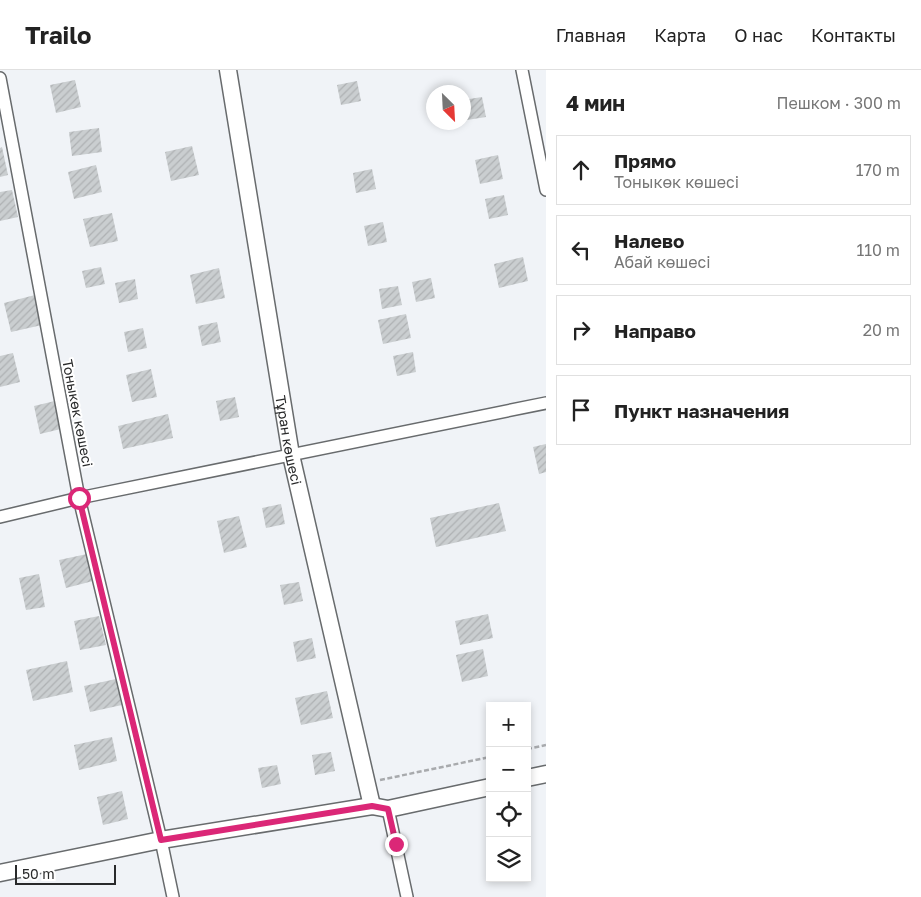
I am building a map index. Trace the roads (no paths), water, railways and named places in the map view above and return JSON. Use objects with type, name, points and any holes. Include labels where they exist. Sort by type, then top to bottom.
[{"type":"street","name":"Тұран көшесі","points":[[228,70],[291,455],[366,782],[380,808]]},
{"type":"street","points":[[522,70],[546,190]]},
{"type":"street","name":"Тоныкөк көшесі","points":[[0,78],[79,498],[173,897]]},
{"type":"street","points":[[0,516],[79,498],[546,403]]},
{"type":"street","points":[[531,777],[546,774]]},
{"type":"street","points":[[0,873],[161,840],[380,808],[486,787]]},
{"type":"street","points":[[380,808],[406,897]]}]
